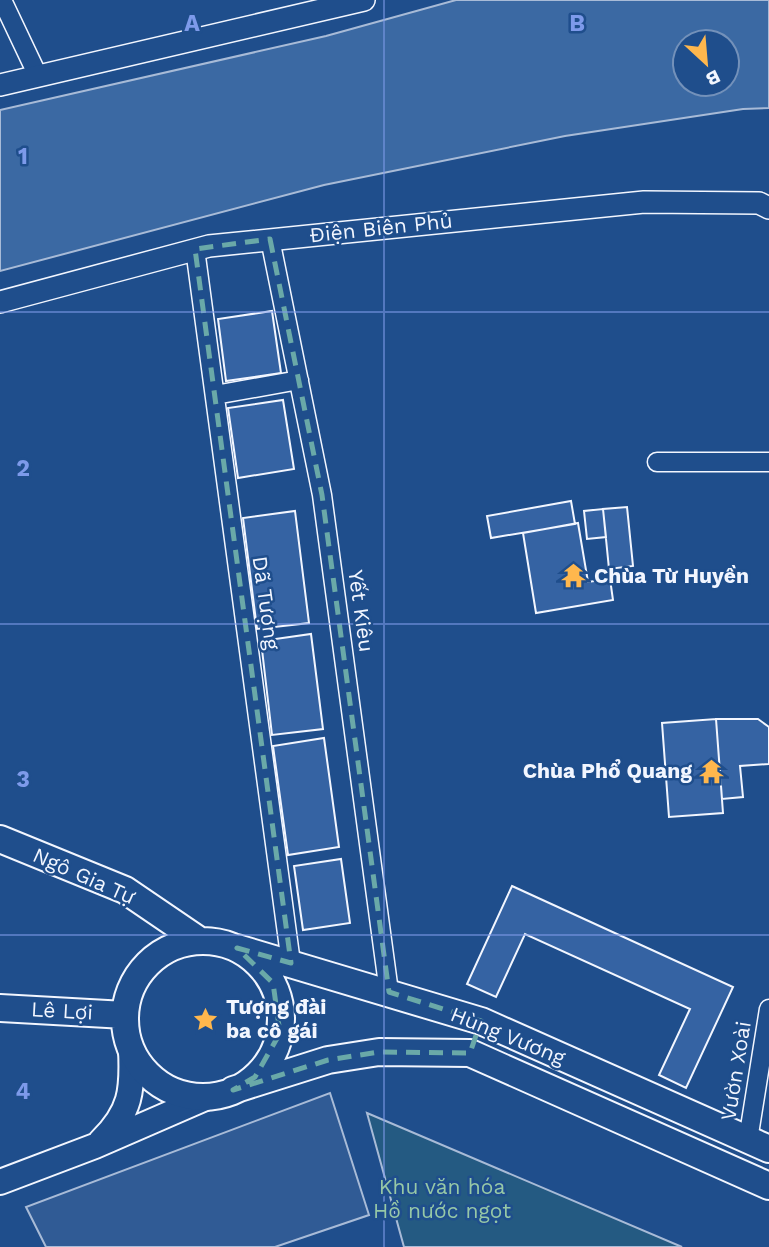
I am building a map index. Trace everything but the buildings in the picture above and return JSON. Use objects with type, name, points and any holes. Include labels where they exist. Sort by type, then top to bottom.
[{"type":"main road","name":"Ngô Gia Tự","points":[[0,839],[125,890],[200,941]]},
{"type":"main road","points":[[0,1182],[96,1146],[255,1077],[271,1057],[280,1033],[281,1008],[273,983],[258,963],[237,948],[200,941],[177,945],[157,956],[141,972],[129,992],[125,1014],[132,1077],[128,1105],[116,1126],[96,1146]]},
{"type":"main road","name":"Hùng Vương","points":[[237,948],[481,1021],[759,1145]]},
{"type":"main road","name":"Lê Lợi","points":[[0,1007],[125,1014]]},
{"type":"main road","points":[[470,1053],[481,1021]]},
{"type":"main road","points":[[131,1050],[144,1070],[163,1086],[185,1095],[221,1093]]},
{"type":"main road","name":"Hùng Vương","points":[[221,1093],[328,1060],[379,1052],[470,1053],[769,1186]]},
{"type":"street","points":[[2,0],[38,76]]},
{"type":"street","points":[[0,85],[364,0]]},
{"type":"street","name":"Điện Biên Phủ","points":[[0,302],[195,249],[270,239],[645,202],[759,203],[769,208]]},
{"type":"street","name":"Yết Kiêu","points":[[270,239],[321,495],[388,992]]},
{"type":"street","name":"Dã Tượng","points":[[195,249],[291,963]]},
{"type":"street","points":[[215,395],[299,380]]},
{"type":"street","points":[[657,462],[769,462]]},
{"type":"street","name":"Vườn Xoài","points":[[759,1145],[769,1009]]},
{"type":"highlighted area","points":[[270,239],[322,495],[389,992],[481,1021],[470,1053],[379,1052],[328,1060],[233,1090],[255,1077],[280,1033],[273,983],[237,948],[291,963],[195,249]]},
{"type":"green space","name":"Khu văn hóa Hồ nước ngọt","points":[[367,1113],[682,1247],[404,1247]]},
{"type":"shaded area","points":[[456,0],[769,0],[769,108],[743,109],[565,136],[324,185],[0,271],[0,110],[326,36]]},
{"type":"shaded area","points":[[330,1093],[369,1215],[275,1247],[46,1247],[26,1207]]},
{"type":"place","name":"Chùa Từ Huyền","points":[[574,576]]},
{"type":"place","name":"Chùa Phổ Quang","points":[[712,771]]},
{"type":"place","name":"Tượng đài ba cô gái","points":[[206,1019]]}]
